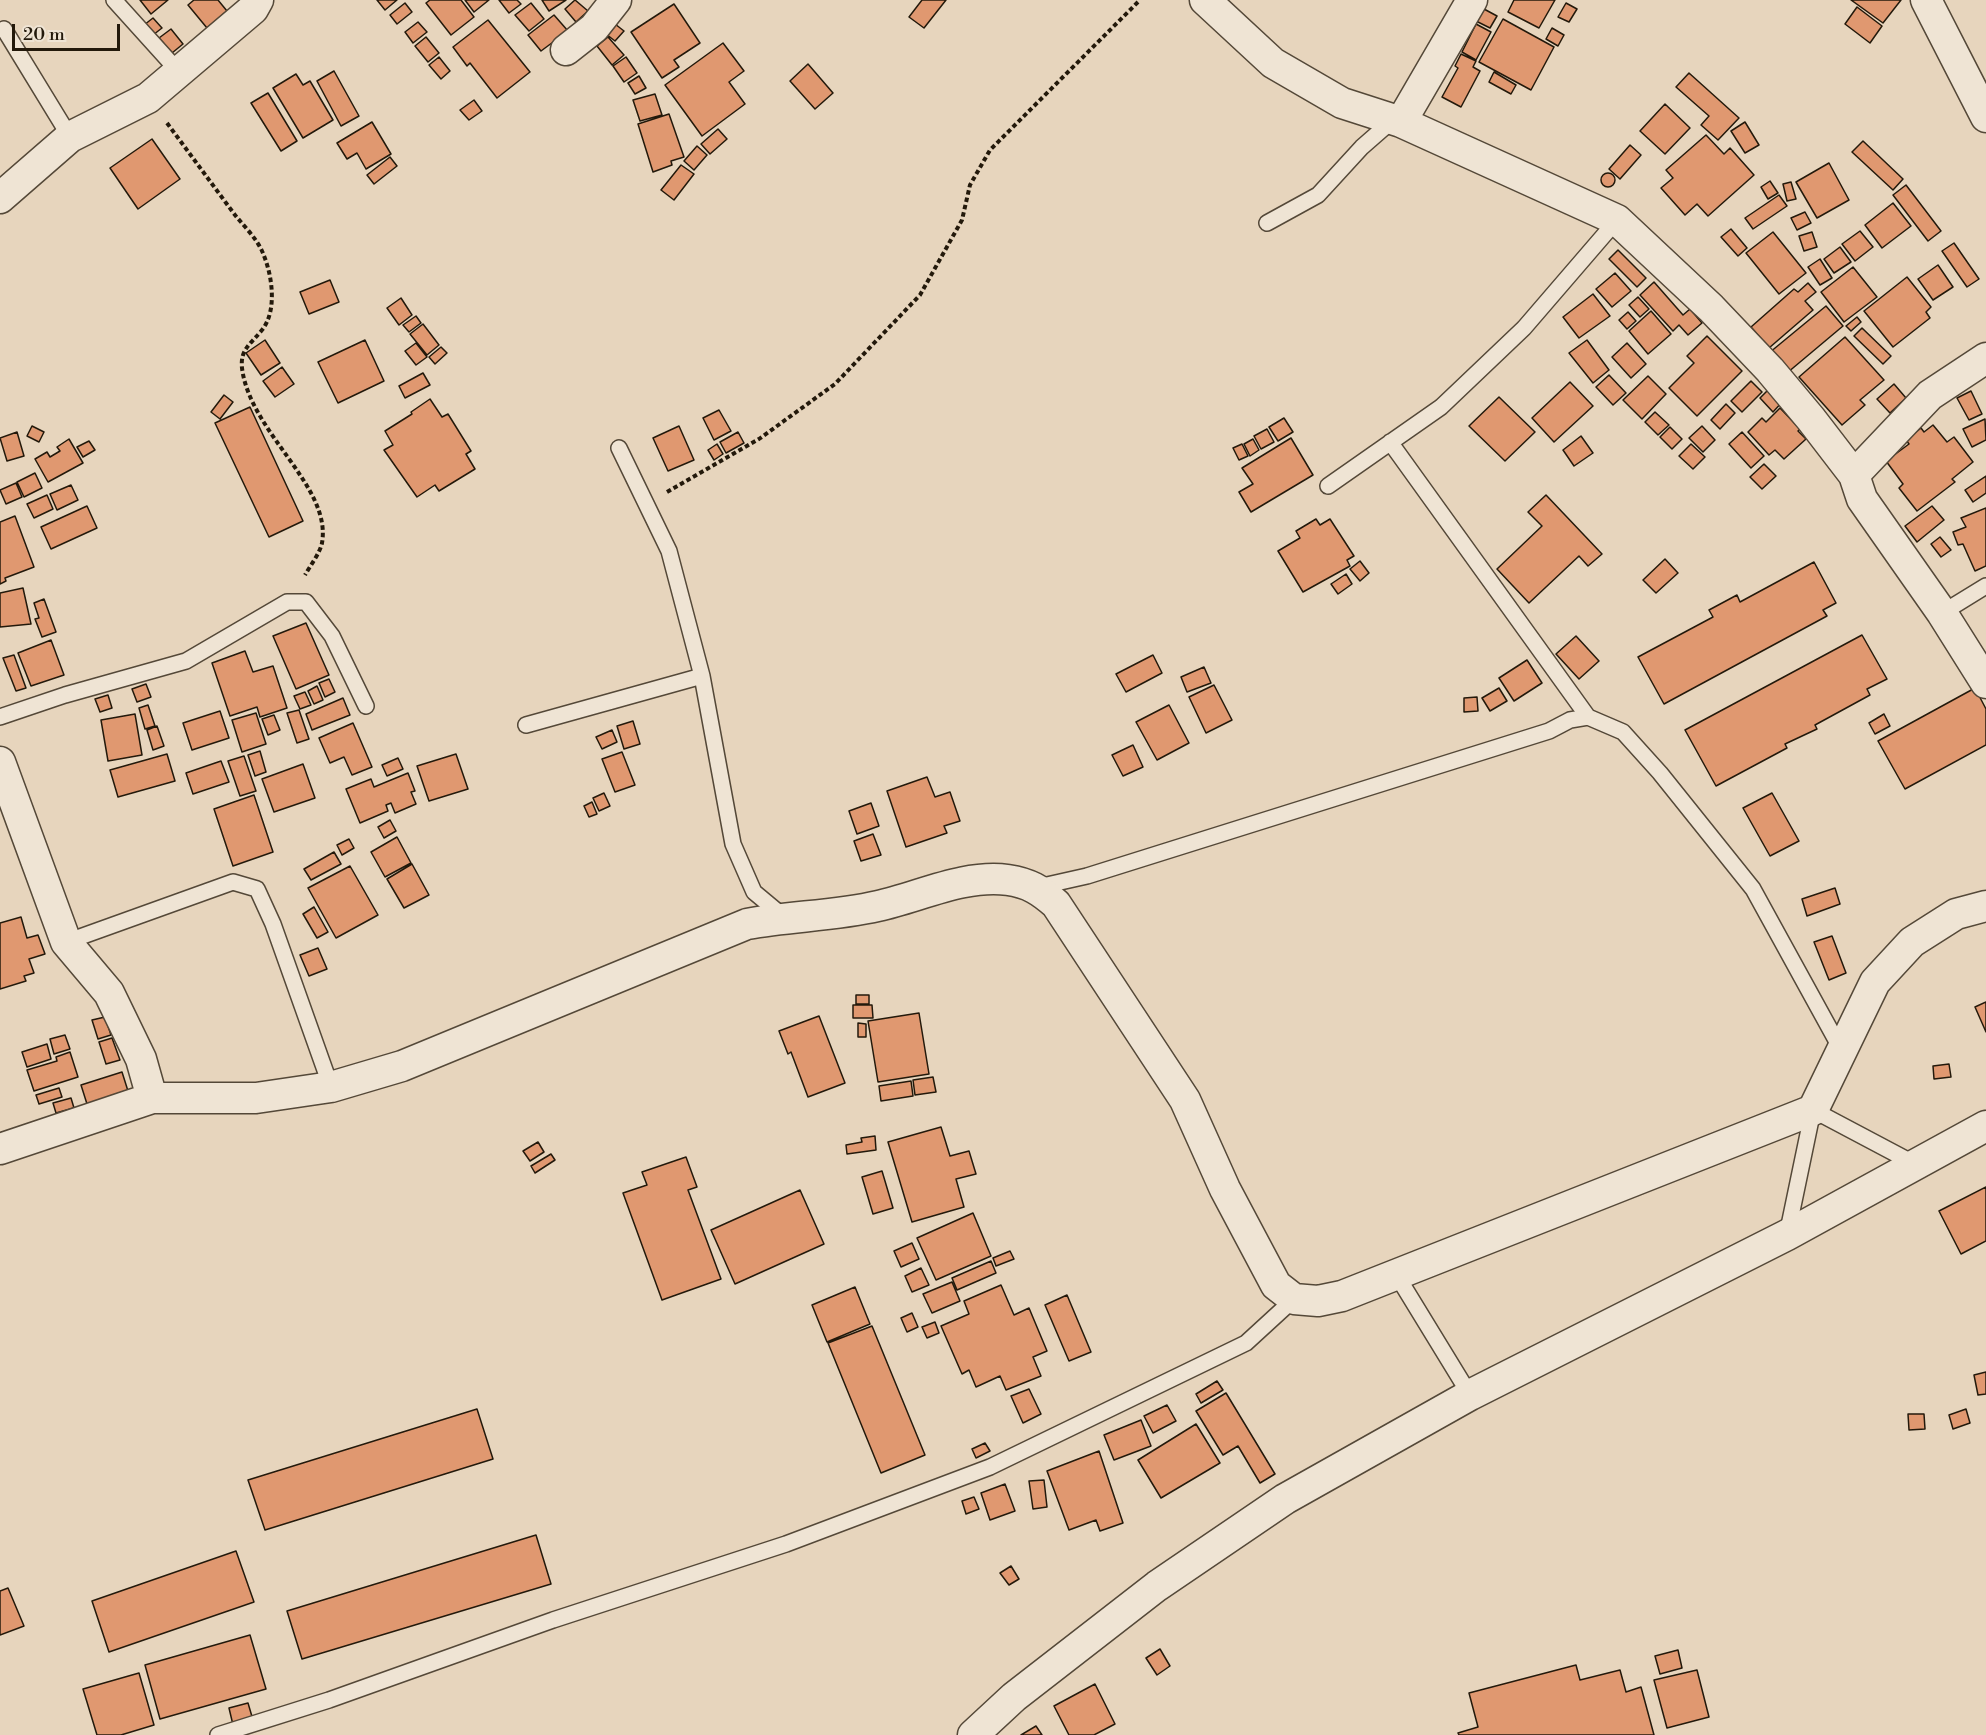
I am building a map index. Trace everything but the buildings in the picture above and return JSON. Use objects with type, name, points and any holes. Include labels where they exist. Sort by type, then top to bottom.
[{"type":"street","points":[[0,198],[70,137],[148,98],[253,9],[258,0]]},
{"type":"street","points":[[566,50],[594,28],[616,0]]},
{"type":"street","points":[[1205,0],[1273,63],[1342,103],[1397,120],[1617,220],[1711,308],[1770,370],[1854,475],[1862,499],[1942,613],[1986,683]]},
{"type":"street","points":[[1397,120],[1472,0]]},
{"type":"street","points":[[1926,0],[1986,117]]},
{"type":"street","points":[[1854,475],[1930,395],[1986,357]]},
{"type":"street","points":[[0,762],[66,942],[109,993],[141,1059],[152,1098]]},
{"type":"street","points":[[0,1149],[152,1098],[256,1098],[331,1087],[402,1066],[747,924],[784,917],[832,915],[978,880],[1007,880],[1038,887],[1056,904],[1185,1100],[1225,1189],[1276,1285],[1294,1299],[1318,1301],[1342,1296],[1813,1110],[1875,982],[1912,942],[1956,914],[1986,906]]},
{"type":"street","points":[[973,1735],[1014,1697],[1187,1566],[1286,1499],[1470,1395],[1787,1235],[1986,1126]]},
{"type":"lane","points":[[114,0],[179,72]]},
{"type":"lane","points":[[4,29],[70,137]]},
{"type":"lane","points":[[1267,223],[1318,195],[1362,147],[1397,120]]},
{"type":"lane","points":[[1328,486],[1440,407],[1524,328],[1617,220]]},
{"type":"lane","points":[[1390,442],[1588,717],[1623,732],[1667,782],[1753,889],[1842,1051]]},
{"type":"lane","points":[[619,448],[669,551],[702,676],[733,844],[754,892],[784,917]]},
{"type":"lane","points":[[1942,613],[1986,586]]},
{"type":"lane","points":[[0,717],[65,695],[186,662],[287,602],[306,602],[332,636],[366,706]]},
{"type":"lane","points":[[526,725],[702,676]]},
{"type":"lane","points":[[1038,887],[1087,876],[1549,731],[1570,720],[1588,717]]},
{"type":"lane","points":[[66,942],[233,882],[257,889],[273,924],[331,1087]]},
{"type":"lane","points":[[1787,1235],[1813,1110],[1915,1164]]},
{"type":"lane","points":[[1396,1274],[1470,1395]]},
{"type":"lane","points":[[218,1735],[329,1700],[553,1620],[786,1544],[990,1467],[1246,1343],[1294,1299]]},
{"type":"path","points":[[646,504],[759,439],[835,384],[920,296],[962,220],[970,185],[990,150],[1140,0]]},
{"type":"path","points":[[148,98],[262,251],[271,284],[271,308],[263,329],[244,349],[242,366],[245,383],[254,409],[276,444],[304,479],[318,507],[322,529],[322,544],[287,602]]}]
